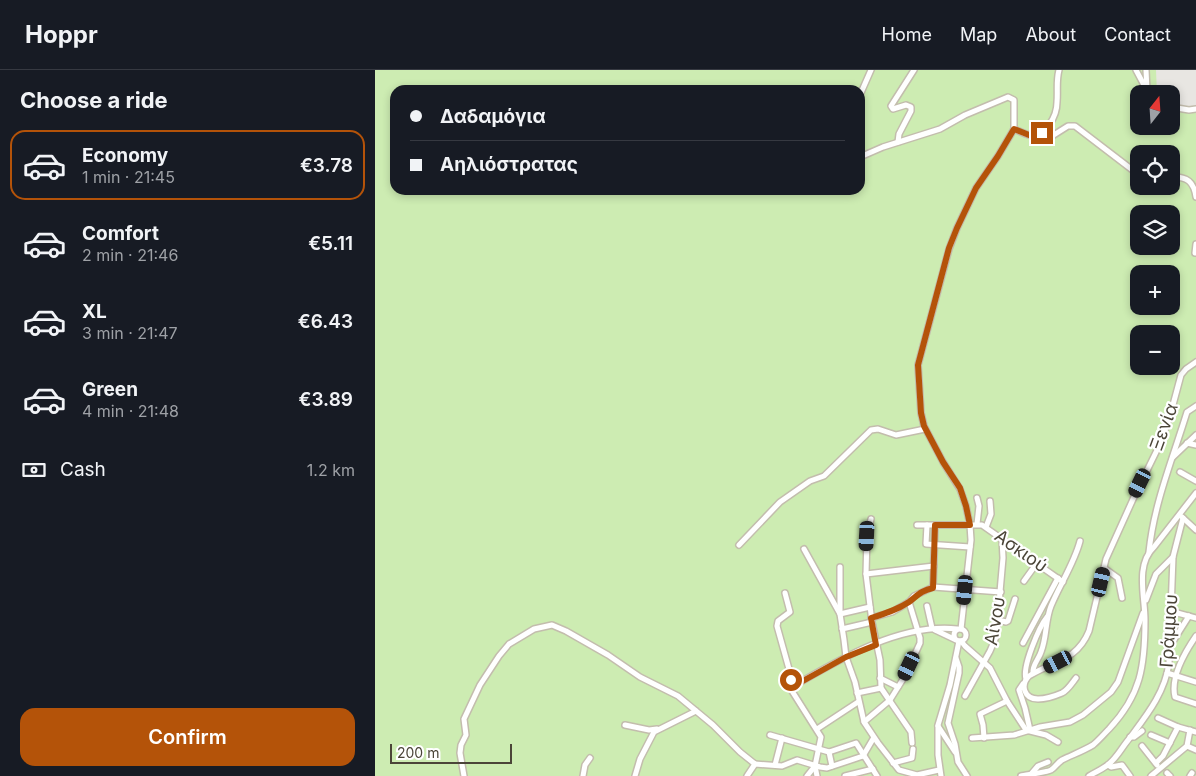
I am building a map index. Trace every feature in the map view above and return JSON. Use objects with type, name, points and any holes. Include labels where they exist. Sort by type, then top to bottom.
[{"type":"street","points":[[864,85],[871,70]]},
{"type":"street","points":[[898,142],[899,134],[911,107],[906,105],[893,109],[891,106],[915,70]]},
{"type":"street","points":[[1014,129],[1029,135],[1042,133],[1050,123],[1056,109],[1059,70]]},
{"type":"street","points":[[1136,70],[1145,85]]},
{"type":"street","points":[[1146,70],[1148,85]]},
{"type":"street","points":[[865,155],[883,146],[940,129],[965,115],[1008,97],[1014,100],[1014,129],[976,188],[949,248],[919,360],[921,413],[925,429],[960,488],[970,525],[970,547],[965,590],[959,629],[954,634],[994,674],[1007,701],[1026,730],[1046,734],[1058,742]]},
{"type":"street","points":[[1180,108],[1196,109]]},
{"type":"street","points":[[1042,133],[1045,137],[1049,138],[1068,126],[1075,126],[1130,168]]},
{"type":"street","points":[[1180,176],[1189,180],[1195,188],[1196,197]]},
{"type":"street","points":[[1195,253],[1196,244]]},
{"type":"street","name":"Ξενία","points":[[1025,681],[1033,673],[1075,653],[1085,642],[1104,568],[1134,497],[1160,444],[1181,375],[1185,368],[1196,362]]},
{"type":"street","points":[[1021,776],[1051,770],[1063,760],[1093,745],[1114,724],[1133,698],[1142,664],[1144,646],[1145,605],[1143,573],[1149,552],[1150,540],[1162,487],[1187,412],[1196,406]]},
{"type":"street","points":[[739,545],[779,502],[810,481],[824,476],[873,428],[879,428],[896,435],[925,429]]},
{"type":"street","points":[[1172,458],[1196,435]]},
{"type":"street","points":[[1187,443],[1196,445]]},
{"type":"street","points":[[1180,472],[1196,481]]},
{"type":"street","points":[[1149,552],[1182,516],[1196,493]]},
{"type":"street","points":[[977,498],[979,506],[977,524]]},
{"type":"street","points":[[986,527],[991,514],[990,500]]},
{"type":"street","points":[[1182,516],[1196,530]]},
{"type":"street","name":"Γράμμου","points":[[1089,776],[1108,765],[1132,737],[1156,700],[1167,673],[1173,557],[1182,516]]},
{"type":"street","points":[[871,519],[867,536],[866,574],[871,620],[880,660],[881,688],[911,732],[913,746],[912,758],[893,762]]},
{"type":"street","name":"Ασκιού","points":[[917,526],[977,524],[986,527],[1060,580]]},
{"type":"street","points":[[927,525],[926,544],[970,547]]},
{"type":"street","points":[[933,588],[935,525]]},
{"type":"street","name":"Αίνου","points":[[965,696],[995,641],[1001,592],[1002,539]]},
{"type":"street","points":[[1023,642],[1045,602],[1075,557],[1080,541]]},
{"type":"street","points":[[804,549],[841,614]]},
{"type":"street","points":[[972,738],[1014,735],[1048,725],[1070,722],[1083,715],[1114,689],[1128,658],[1147,594],[1156,574],[1173,557]]},
{"type":"street","points":[[1024,581],[1037,563]]},
{"type":"street","points":[[866,574],[934,566]]},
{"type":"street","points":[[840,568],[842,629],[846,657],[855,682],[864,722],[899,770],[917,775],[939,770]]},
{"type":"street","points":[[1104,568],[1118,578],[1122,598]]},
{"type":"street","points":[[1033,673],[1034,666],[1043,647],[1047,617],[1060,580]]},
{"type":"street","points":[[842,629],[892,612],[915,596],[933,588],[1001,592]]},
{"type":"street","points":[[785,593],[791,612],[778,621],[777,626],[788,663],[792,687],[799,704],[821,737],[815,766],[817,776]]},
{"type":"street","points":[[998,620],[1008,621],[1015,599]]},
{"type":"street","points":[[864,722],[890,700],[920,643],[909,602]]},
{"type":"street","points":[[1045,602],[1051,606]]},
{"type":"street","points":[[927,606],[932,628]]},
{"type":"street","points":[[841,614],[870,607]]},
{"type":"street","points":[[1170,611],[1196,618]]},
{"type":"street","points":[[1169,647],[1189,616]]},
{"type":"street","points":[[1047,617],[1038,631],[1025,672],[1026,693],[1031,697],[1039,699],[1063,693],[1076,678]]},
{"type":"street","points":[[464,776],[460,753],[461,745],[466,735],[464,719],[485,677],[505,648],[533,629],[552,625],[608,655],[639,677],[678,696],[755,764],[783,766],[797,760],[827,768],[863,756],[873,740]]},
{"type":"street","points":[[792,687],[846,657],[917,630],[932,628],[959,629],[966,634],[965,638],[959,640],[932,628]]},
{"type":"street","points":[[1196,636],[1182,658],[1174,687],[1175,697],[1196,704]]},
{"type":"street","points":[[941,776],[939,770],[937,725],[950,685],[959,640]]},
{"type":"street","points":[[956,658],[959,673],[948,719],[960,766],[967,776]]},
{"type":"street","points":[[1167,673],[1196,682]]},
{"type":"street","points":[[880,678],[898,687]]},
{"type":"street","points":[[1025,681],[1019,690],[1030,730]]},
{"type":"street","points":[[857,693],[881,688]]},
{"type":"street","points":[[984,738],[980,714],[1007,701]]},
{"type":"street","points":[[817,729],[858,702]]},
{"type":"street","points":[[625,725],[644,730],[657,728],[682,719],[696,711]]},
{"type":"street","points":[[1151,776],[1187,746],[1193,731],[1158,718]]},
{"type":"street","points":[[937,725],[956,753]]},
{"type":"street","points":[[1156,763],[1163,756],[1178,727]]},
{"type":"street","points":[[635,776],[640,759],[657,728]]},
{"type":"street","points":[[1132,737],[1142,730]]},
{"type":"street","points":[[770,735],[829,752],[856,743],[877,776]]},
{"type":"street","points":[[1151,735],[1170,743]]},
{"type":"street","points":[[775,765],[782,738]]},
{"type":"street","points":[[1142,746],[1160,769]]},
{"type":"street","points":[[1187,746],[1196,750]]},
{"type":"street","points":[[829,752],[832,766]]},
{"type":"street","points":[[583,776],[588,758]]},
{"type":"street","points":[[1031,773],[1038,766],[1048,762]]},
{"type":"street","points":[[747,776],[755,764]]},
{"type":"street","points":[[1108,765],[1111,767],[1122,765],[1131,776]]},
{"type":"street","points":[[807,776],[815,766]]},
{"type":"street","points":[[845,776],[873,769]]},
{"type":"green space","points":[[375,70],[1196,70],[1196,776],[375,776]]},
{"type":"shaded area","points":[[1156,70],[1196,70],[1196,106],[1180,106],[1180,85],[1157,85]]},
{"type":"route","points":[[791,680],[792,687],[822,669],[876,645],[871,618],[892,612],[915,596],[929,588],[933,588],[935,525],[970,525],[960,488],[943,462],[924,426],[921,413],[918,365],[949,248],[976,188],[1014,129],[1029,135],[1042,133]]}]
